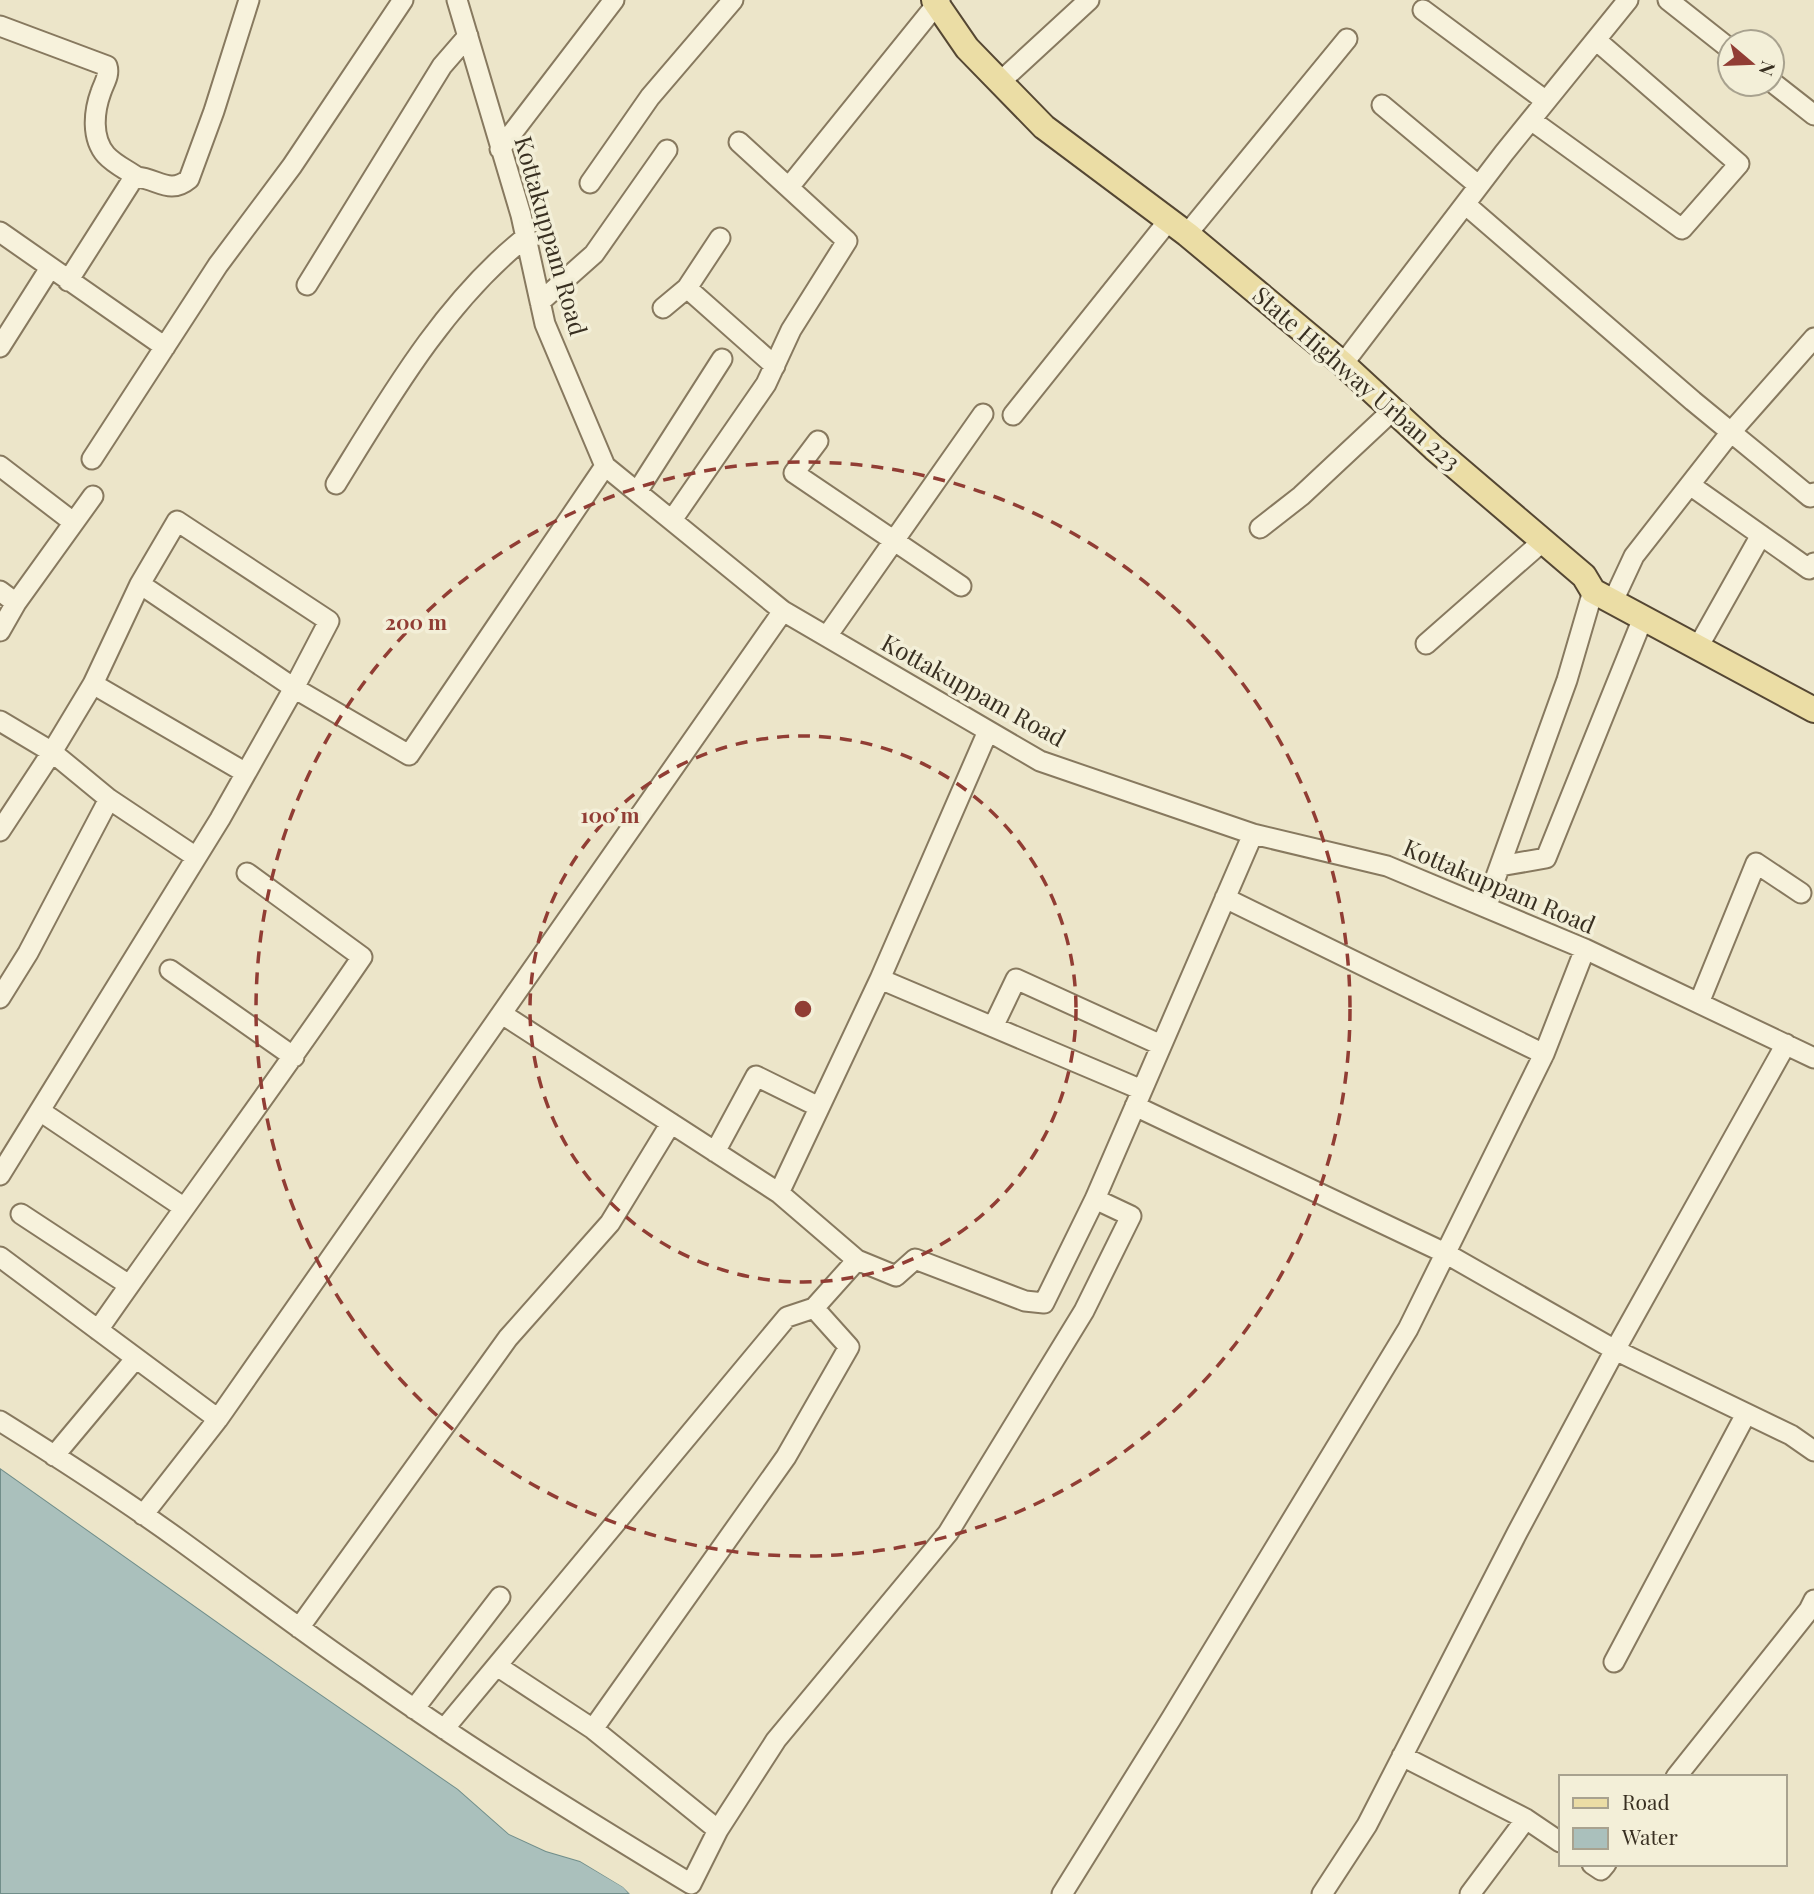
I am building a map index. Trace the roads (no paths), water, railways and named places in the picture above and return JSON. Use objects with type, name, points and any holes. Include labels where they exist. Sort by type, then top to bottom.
[{"type":"main road","name":"State Highway Urban 223","points":[[937,1],[967,48],[1044,127],[1178,227],[1343,364],[1584,576],[1603,596],[1814,710]]},
{"type":"street","points":[[0,26],[107,66],[109,72],[97,104],[95,122],[104,153],[137,177],[172,187],[182,185],[189,179],[214,111],[248,0]]},
{"type":"street","points":[[92,458],[218,265],[292,166],[403,0]]},
{"type":"street","name":"Kottakuppam Road","points":[[457,0],[521,215],[545,324],[605,466],[783,611],[1040,761],[1253,834],[1387,866],[1585,949],[1814,1058]]},
{"type":"street","points":[[500,149],[614,0]]},
{"type":"street","points":[[590,183],[650,97],[733,0]]},
{"type":"street","points":[[1000,82],[1089,0]]},
{"type":"street","points":[[1343,364],[1479,186],[1628,0]]},
{"type":"street","points":[[1668,0],[1716,38]]},
{"type":"street","points":[[789,187],[937,1]]},
{"type":"street","points":[[1423,10],[1546,101]]},
{"type":"street","points":[[307,285],[442,66],[468,36]]},
{"type":"street","points":[[1013,415],[1347,39]]},
{"type":"street","points":[[1531,120],[1682,229],[1740,164],[1596,40]]},
{"type":"street","points":[[1786,93],[1814,115]]},
{"type":"street","points":[[1382,105],[1479,186]]},
{"type":"street","points":[[672,520],[766,384],[791,330],[847,241],[739,142]]},
{"type":"street","points":[[540,302],[594,254],[667,150]]},
{"type":"street","points":[[68,281],[131,182],[137,177]]},
{"type":"street","points":[[1465,204],[1731,432],[1810,497],[1814,493]]},
{"type":"street","points":[[0,232],[165,347]]},
{"type":"street","points":[[336,484],[396,387],[431,339],[501,257],[526,237]]},
{"type":"street","points":[[663,308],[687,288],[720,238]]},
{"type":"street","points":[[0,347],[50,268]]},
{"type":"street","points":[[687,288],[775,366]]},
{"type":"street","points":[[1485,907],[1567,680],[1603,596],[1731,432],[1814,338]]},
{"type":"street","points":[[637,492],[722,359]]},
{"type":"street","points":[[1260,528],[1301,496],[1393,410]]},
{"type":"street","points":[[827,636],[983,414]]},
{"type":"street","points":[[818,441],[794,472],[961,586]]},
{"type":"street","points":[[140,584],[294,688],[409,755],[605,466]]},
{"type":"street","points":[[0,467],[74,522]]},
{"type":"street","points":[[1690,485],[1809,569],[1814,563]]},
{"type":"street","points":[[0,631],[16,603],[93,496]]},
{"type":"street","points":[[0,831],[93,684],[140,584],[177,521],[329,621],[294,688],[196,858],[0,1175]]},
{"type":"street","points":[[1698,647],[1761,536]]},
{"type":"street","points":[[1426,644],[1543,541]]},
{"type":"street","points":[[0,592],[16,603]]},
{"type":"street","points":[[143,1515],[218,1419],[783,611]]},
{"type":"street","points":[[1500,866],[1546,858],[1643,618]]},
{"type":"street","points":[[93,684],[246,773]]},
{"type":"street","points":[[0,720],[52,752],[109,799],[196,858]]},
{"type":"street","points":[[779,1193],[880,979],[988,731]]},
{"type":"street","points":[[0,998],[28,953],[109,799]]},
{"type":"street","points":[[502,1014],[779,1193],[857,1260],[896,1276],[915,1258],[1026,1301],[1044,1303],[1095,1199],[1253,834]]},
{"type":"street","points":[[1699,1003],[1756,863],[1801,893]]},
{"type":"street","points":[[98,1329],[183,1207],[294,1057],[362,957],[247,873]]},
{"type":"street","points":[[1225,898],[1544,1054]]},
{"type":"street","points":[[1062,1894],[1408,1329],[1544,1054],[1585,949]]},
{"type":"street","points":[[170,970],[294,1057]]},
{"type":"street","points":[[880,979],[993,1027],[1139,1098],[1445,1253],[1615,1350],[1791,1436],[1814,1451]]},
{"type":"street","points":[[993,1027],[1016,979],[1161,1045]]},
{"type":"street","points":[[1322,1894],[1367,1825],[1615,1350],[1786,1044]]},
{"type":"street","points":[[715,1152],[756,1076],[820,1107]]},
{"type":"street","points":[[40,1111],[183,1207]]},
{"type":"street","points":[[299,1628],[508,1338],[610,1223],[671,1123]]},
{"type":"street","points":[[0,1421],[143,1515],[414,1709],[542,1794],[691,1884],[718,1829],[776,1740],[948,1533],[1084,1311],[1131,1216],[1095,1199]]},
{"type":"street","points":[[21,1214],[129,1285]]},
{"type":"street","points":[[0,1256],[218,1419]]},
{"type":"street","points":[[444,1729],[787,1317],[814,1308],[857,1260]]},
{"type":"street","points":[[593,1729],[786,1457],[849,1347],[814,1308]]},
{"type":"street","points":[[54,1456],[136,1358]]},
{"type":"street","points":[[1614,1662],[1746,1414]]},
{"type":"street","points":[[414,1709],[500,1597]]},
{"type":"street","points":[[1678,1775],[1809,1610],[1814,1600]]},
{"type":"street","points":[[498,1666],[593,1729],[718,1829]]},
{"type":"street","points":[[1402,1756],[1526,1819],[1559,1841]]},
{"type":"street","points":[[1470,1894],[1526,1819]]},
{"type":"water","points":[[0,1468],[458,1789],[509,1834],[546,1851],[580,1861],[624,1887],[630,1894],[0,1894]]}]
